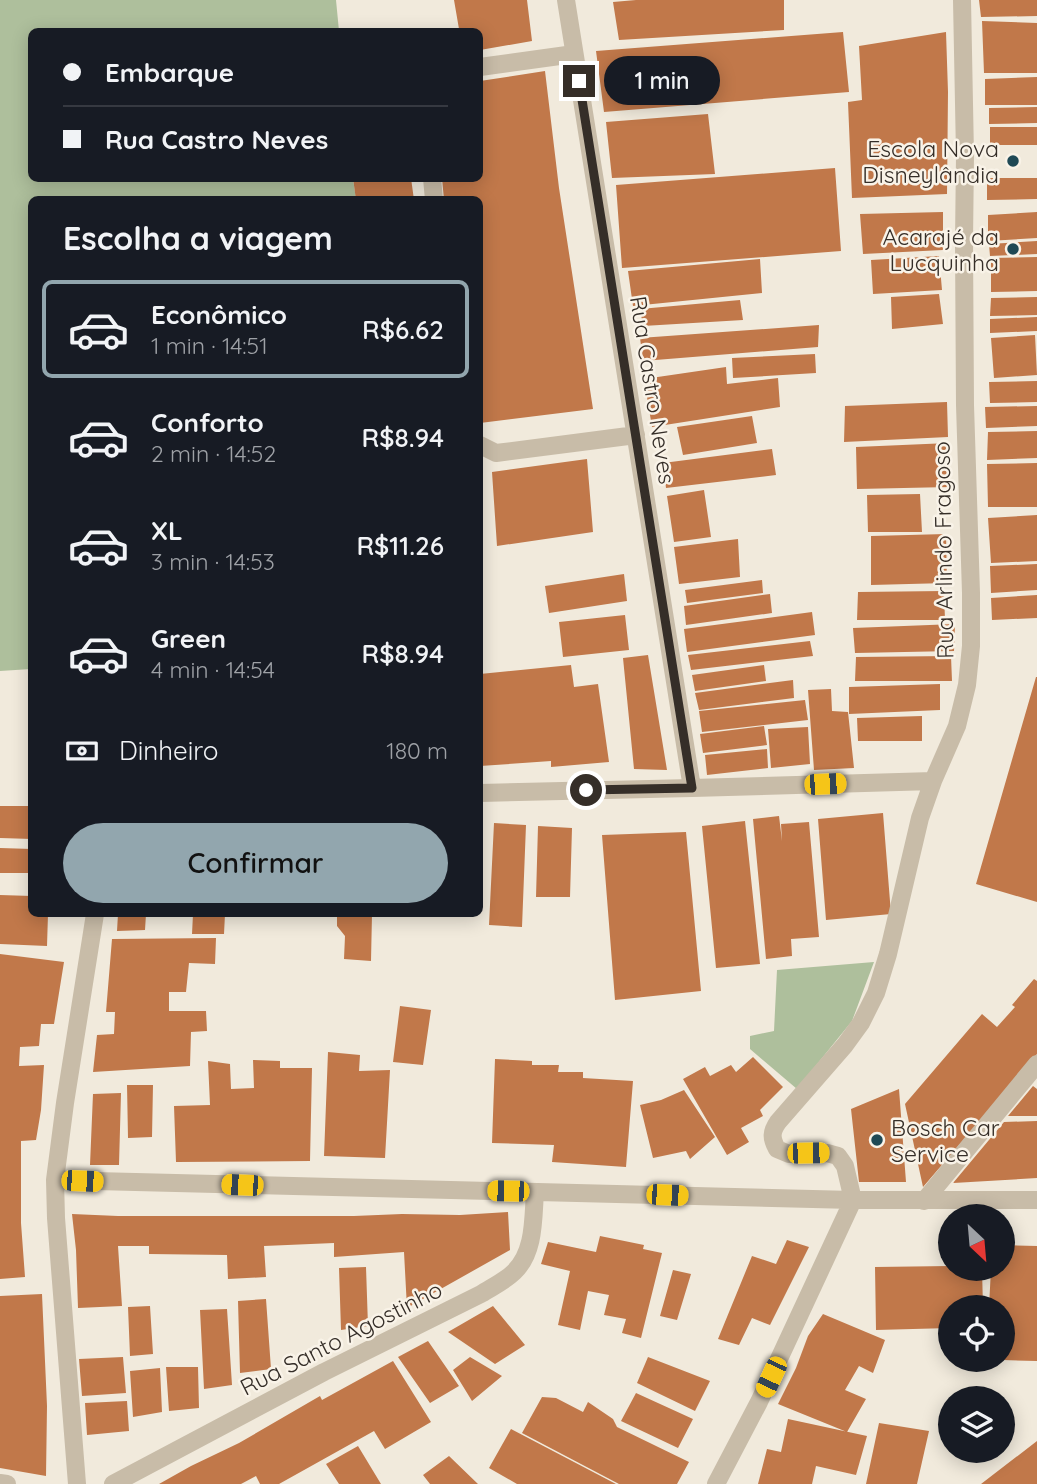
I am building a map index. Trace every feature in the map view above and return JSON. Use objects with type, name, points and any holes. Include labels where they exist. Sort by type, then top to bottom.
[{"type":"street","name":"Rua Castro Neves","points":[[566,0],[692,788]]},
{"type":"street","name":"Rua Arlindo Fragoso","points":[[853,1200],[845,1166],[838,1156],[827,1153],[789,1154],[777,1149],[772,1140],[772,1131],[845,1045],[861,1023],[876,993],[888,954],[914,840],[933,781],[957,726],[967,685],[971,646],[965,405],[962,0]]},
{"type":"street","points":[[483,67],[574,54]]},
{"type":"street","points":[[483,446],[496,453],[636,435]]},
{"type":"street","points":[[483,793],[933,781]]},
{"type":"street","points":[[77,1484],[55,1180],[95,917]]},
{"type":"street","points":[[924,1200],[1037,1064]]},
{"type":"street","points":[[55,1180],[853,1200],[1037,1200]]},
{"type":"street","name":"Rua Santo Agostinho","points":[[113,1484],[500,1283],[515,1272],[527,1256],[535,1192]]},
{"type":"street","points":[[716,1484],[759,1402],[853,1200]]},
{"type":"street","points":[[0,1483],[7,1484]]},
{"type":"green space","points":[[0,0],[336,0],[339,28],[28,28],[28,182],[353,182],[356,196],[28,196],[28,669],[0,671]]},
{"type":"green space","points":[[874,962],[852,1021],[797,1089],[750,1049],[750,1036],[774,1031],[777,970]]},
{"type":"building","points":[[454,0],[527,0],[532,41],[483,49],[483,28],[459,28]]},
{"type":"building","points":[[784,0],[784,30],[619,40],[613,2]]},
{"type":"building","points":[[979,0],[1037,0],[1037,16],[981,17]]},
{"type":"building","points":[[982,21],[1037,23],[1037,73],[984,73]]},
{"type":"building","points":[[843,32],[849,92],[604,112],[596,51]]},
{"type":"building","points":[[946,32],[947,194],[852,198],[848,102],[862,100],[859,46]]},
{"type":"building","points":[[545,71],[559,188],[593,409],[483,423],[483,196],[444,196],[442,182],[483,182],[483,81]]},
{"type":"building","points":[[1037,77],[1037,105],[985,105],[985,79]]},
{"type":"building","points":[[1037,107],[1037,123],[989,124],[989,108]]},
{"type":"building","points":[[708,114],[715,174],[612,178],[606,122]]},
{"type":"building","points":[[990,127],[1037,127],[1037,145],[990,145]]},
{"type":"building","points":[[835,168],[841,251],[622,268],[616,185]]},
{"type":"building","points":[[987,178],[1037,178],[1037,199],[987,200]]},
{"type":"building","points":[[354,182],[412,182],[413,196],[355,196]]},
{"type":"building","points":[[943,212],[943,250],[863,254],[860,214]]},
{"type":"building","points":[[1037,212],[1037,238],[988,241],[988,215]]},
{"type":"building","name":"Acarajé da Lucquinha","points":[[1037,241],[1037,254],[990,256],[989,244]]},
{"type":"building","points":[[939,256],[942,290],[873,294],[871,260]]},
{"type":"building","points":[[1037,257],[1037,291],[991,292],[991,258]]},
{"type":"building","points":[[760,259],[762,293],[633,306],[628,271]]},
{"type":"building","points":[[939,294],[943,324],[892,329],[891,297]]},
{"type":"building","points":[[1037,297],[1037,315],[990,316],[991,298]]},
{"type":"building","points":[[740,300],[743,320],[643,326],[640,309]]},
{"type":"building","points":[[1037,317],[1037,331],[990,333],[990,319]]},
{"type":"building","points":[[819,325],[818,347],[643,361],[640,338]]},
{"type":"building","points":[[1035,335],[1037,375],[994,378],[991,338]]},
{"type":"building","points":[[815,354],[816,373],[733,378],[732,358]]},
{"type":"building","points":[[726,367],[727,384],[778,378],[780,407],[652,427],[644,379]]},
{"type":"building","points":[[1037,381],[1037,402],[990,403],[989,382]]},
{"type":"building","points":[[947,402],[948,437],[844,442],[845,406]]},
{"type":"building","points":[[1037,406],[1037,426],[986,428],[985,407]]},
{"type":"building","points":[[752,416],[757,443],[683,455],[677,427]]},
{"type":"building","points":[[1037,431],[1037,458],[987,460],[988,432]]},
{"type":"building","points":[[949,443],[950,487],[857,489],[856,447]]},
{"type":"building","points":[[772,449],[776,475],[666,488],[663,463]]},
{"type":"building","points":[[587,459],[593,532],[497,546],[492,472]]},
{"type":"building","points":[[1037,463],[1037,507],[988,507],[987,464]]},
{"type":"building","points":[[704,490],[711,537],[674,542],[667,496]]},
{"type":"building","points":[[920,494],[922,532],[868,532],[867,495]]},
{"type":"building","points":[[1037,515],[1037,561],[991,563],[988,518]]},
{"type":"building","points":[[946,534],[947,583],[871,585],[871,536]]},
{"type":"building","points":[[738,539],[740,577],[679,584],[674,547]]},
{"type":"building","points":[[1037,564],[1037,590],[991,593],[990,566]]},
{"type":"building","points":[[624,574],[627,601],[549,613],[545,586]]},
{"type":"building","points":[[762,580],[763,593],[687,603],[685,590]]},
{"type":"building","points":[[944,591],[945,620],[857,620],[858,592]]},
{"type":"building","points":[[770,594],[772,613],[686,625],[684,606]]},
{"type":"building","points":[[1037,595],[1037,618],[992,620],[991,598]]},
{"type":"building","points":[[812,612],[815,635],[687,652],[684,629]]},
{"type":"building","points":[[625,615],[629,650],[563,657],[559,622]]},
{"type":"building","points":[[955,624],[954,651],[855,653],[853,628]]},
{"type":"building","points":[[810,641],[813,656],[691,670],[688,655]]},
{"type":"building","points":[[648,655],[667,770],[634,769],[623,658]]},
{"type":"building","points":[[951,656],[952,681],[855,681],[856,657]]},
{"type":"building","points":[[571,665],[574,687],[598,684],[609,762],[551,767],[551,761],[483,766],[483,674]]},
{"type":"building","points":[[764,665],[766,681],[695,691],[692,675]]},
{"type":"building","points":[[1037,677],[1037,902],[976,884]]},
{"type":"building","points":[[793,680],[794,698],[699,710],[695,693]]},
{"type":"building","points":[[940,684],[940,710],[849,714],[849,687]]},
{"type":"building","points":[[831,689],[832,711],[848,712],[854,768],[814,770],[808,690]]},
{"type":"building","points":[[805,700],[808,720],[702,732],[699,711]]},
{"type":"building","points":[[922,716],[922,741],[858,741],[857,718]]},
{"type":"building","points":[[764,726],[767,745],[703,753],[700,734]]},
{"type":"building","points":[[808,727],[810,764],[771,768],[768,729]]},
{"type":"building","points":[[767,749],[768,768],[707,775],[705,755]]},
{"type":"building","points":[[0,806],[28,806],[28,839],[0,838]]},
{"type":"building","points":[[883,813],[891,914],[826,920],[818,819]]},
{"type":"building","points":[[779,816],[782,841],[781,824],[809,822],[819,937],[791,939],[792,956],[766,959],[753,819]]},
{"type":"building","points":[[745,821],[760,964],[716,968],[702,826]]},
{"type":"building","points":[[494,823],[526,825],[522,927],[489,925]]},
{"type":"building","points":[[538,826],[572,828],[570,897],[536,897]]},
{"type":"building","points":[[686,832],[701,991],[615,1000],[602,835]]},
{"type":"building","points":[[0,848],[28,849],[28,873],[0,873]]},
{"type":"building","points":[[0,895],[28,896],[28,917],[48,917],[47,946],[0,944]]},
{"type":"building","points":[[118,917],[146,917],[145,930],[117,931]]},
{"type":"building","points":[[193,917],[225,917],[224,934],[192,934]]},
{"type":"building","points":[[337,917],[372,917],[371,961],[344,959],[345,936],[337,926]]},
{"type":"building","points":[[216,938],[215,964],[189,963],[186,992],[169,992],[169,1011],[206,1011],[207,1031],[191,1032],[190,1066],[93,1072],[97,1035],[114,1034],[115,1012],[106,1012],[112,939]]},
{"type":"building","points":[[0,954],[64,962],[54,1024],[41,1024],[39,1046],[20,1047],[19,1066],[44,1065],[41,1110],[36,1140],[21,1141],[21,1223],[25,1277],[0,1279]]},
{"type":"building","points":[[1034,979],[1037,981],[1037,1054],[923,1187],[905,1104],[982,1014],[997,1027]]},
{"type":"building","points":[[400,1006],[431,1010],[423,1065],[393,1062]]},
{"type":"building","points":[[328,1052],[360,1055],[359,1071],[390,1070],[385,1158],[324,1156]]},
{"type":"building","points":[[753,1057],[783,1087],[760,1110],[763,1116],[741,1128],[749,1142],[727,1155],[683,1079],[705,1067],[710,1076],[731,1065],[736,1072]]},
{"type":"building","points":[[495,1059],[532,1061],[532,1065],[559,1065],[558,1072],[583,1072],[583,1078],[633,1081],[626,1167],[552,1162],[554,1145],[492,1143]]},
{"type":"building","points":[[253,1060],[280,1061],[280,1068],[312,1068],[310,1161],[176,1162],[174,1106],[210,1105],[208,1061],[230,1064],[231,1089],[254,1088]]},
{"type":"building","points":[[127,1085],[153,1085],[152,1137],[128,1138]]},
{"type":"building","points":[[1033,1086],[1037,1089],[1037,1116],[1008,1116]]},
{"type":"building","points":[[899,1089],[906,1182],[859,1182],[851,1109]]},
{"type":"building","points":[[684,1090],[715,1137],[690,1159],[686,1151],[653,1158],[640,1105]]},
{"type":"building","points":[[121,1093],[119,1165],[90,1165],[93,1094]]},
{"type":"building","points":[[1037,1121],[1037,1178],[953,1183],[1004,1122]]},
{"type":"building","points":[[508,1212],[510,1250],[407,1308],[404,1252],[334,1257],[334,1243],[264,1246],[266,1277],[228,1279],[227,1255],[149,1254],[149,1246],[118,1246],[122,1306],[78,1308],[72,1214],[354,1216]]},
{"type":"building","points":[[600,1236],[644,1245],[643,1249],[662,1253],[641,1338],[622,1333],[626,1319],[604,1315],[609,1295],[588,1291],[580,1330],[558,1325],[570,1271],[541,1264],[548,1242],[596,1252]]},
{"type":"building","points":[[787,1240],[809,1247],[770,1325],[752,1318],[739,1345],[718,1339],[752,1256],[776,1264]]},
{"type":"building","points":[[1015,1245],[1037,1246],[1037,1361],[1015,1360],[1015,1295],[990,1295],[990,1281],[1015,1281]]},
{"type":"building","points":[[938,1266],[938,1281],[982,1281],[983,1295],[938,1295],[938,1328],[876,1330],[875,1267]]},
{"type":"building","points":[[366,1267],[368,1326],[341,1330],[339,1268]]},
{"type":"building","points":[[673,1270],[691,1274],[677,1320],[660,1316]]},
{"type":"building","points":[[42,1294],[47,1406],[46,1476],[0,1468],[0,1296]]},
{"type":"building","points":[[266,1299],[271,1369],[240,1373],[238,1301]]},
{"type":"building","points":[[150,1306],[153,1354],[130,1356],[128,1307]]},
{"type":"building","points":[[493,1306],[525,1345],[495,1364],[448,1332]]},
{"type":"building","points":[[227,1309],[232,1385],[204,1389],[200,1310]]},
{"type":"building","points":[[823,1314],[885,1340],[873,1373],[859,1366],[845,1390],[866,1399],[847,1432],[778,1404],[808,1336]]},
{"type":"building","points":[[428,1341],[459,1386],[430,1403],[398,1357]]},
{"type":"building","points":[[123,1357],[126,1393],[82,1396],[79,1359]]},
{"type":"building","points":[[470,1357],[502,1376],[472,1401],[453,1370]]},
{"type":"building","points":[[648,1357],[710,1381],[695,1411],[637,1383]]},
{"type":"building","points":[[393,1361],[431,1422],[385,1449],[374,1431],[279,1484],[260,1484],[256,1476],[241,1484],[159,1484],[239,1443],[320,1396],[322,1400]]},
{"type":"building","points":[[166,1367],[198,1367],[199,1408],[169,1411]]},
{"type":"building","points":[[160,1368],[162,1412],[133,1417],[130,1371]]},
{"type":"building","points":[[636,1393],[693,1419],[678,1448],[621,1421]]},
{"type":"building","points":[[542,1397],[556,1398],[583,1412],[588,1402],[613,1419],[617,1427],[689,1462],[677,1484],[619,1484],[522,1433]]},
{"type":"building","points":[[127,1401],[129,1431],[87,1435],[85,1403]]},
{"type":"building","points":[[788,1419],[867,1436],[856,1475],[816,1466],[812,1484],[758,1484],[767,1449],[781,1452]]},
{"type":"building","points":[[879,1423],[929,1431],[917,1484],[866,1484]]},
{"type":"building","points":[[511,1429],[616,1484],[517,1484],[489,1468]]},
{"type":"building","points":[[1037,1441],[1037,1484],[981,1484],[1008,1463],[1015,1463],[1015,1458]]},
{"type":"building","points":[[358,1446],[381,1484],[339,1484],[326,1464]]},
{"type":"building","points":[[449,1456],[478,1484],[430,1484],[423,1475]]},
{"type":"place","name":"Escola Nova Disneylândia","points":[[1013,161]]},
{"type":"place","name":"Acarajé da Lucquinha","points":[[1013,249]]},
{"type":"place","name":"Bosch Car Service","points":[[877,1140]]},
{"type":"route","points":[[579,81],[692,788],[586,790]]}]
